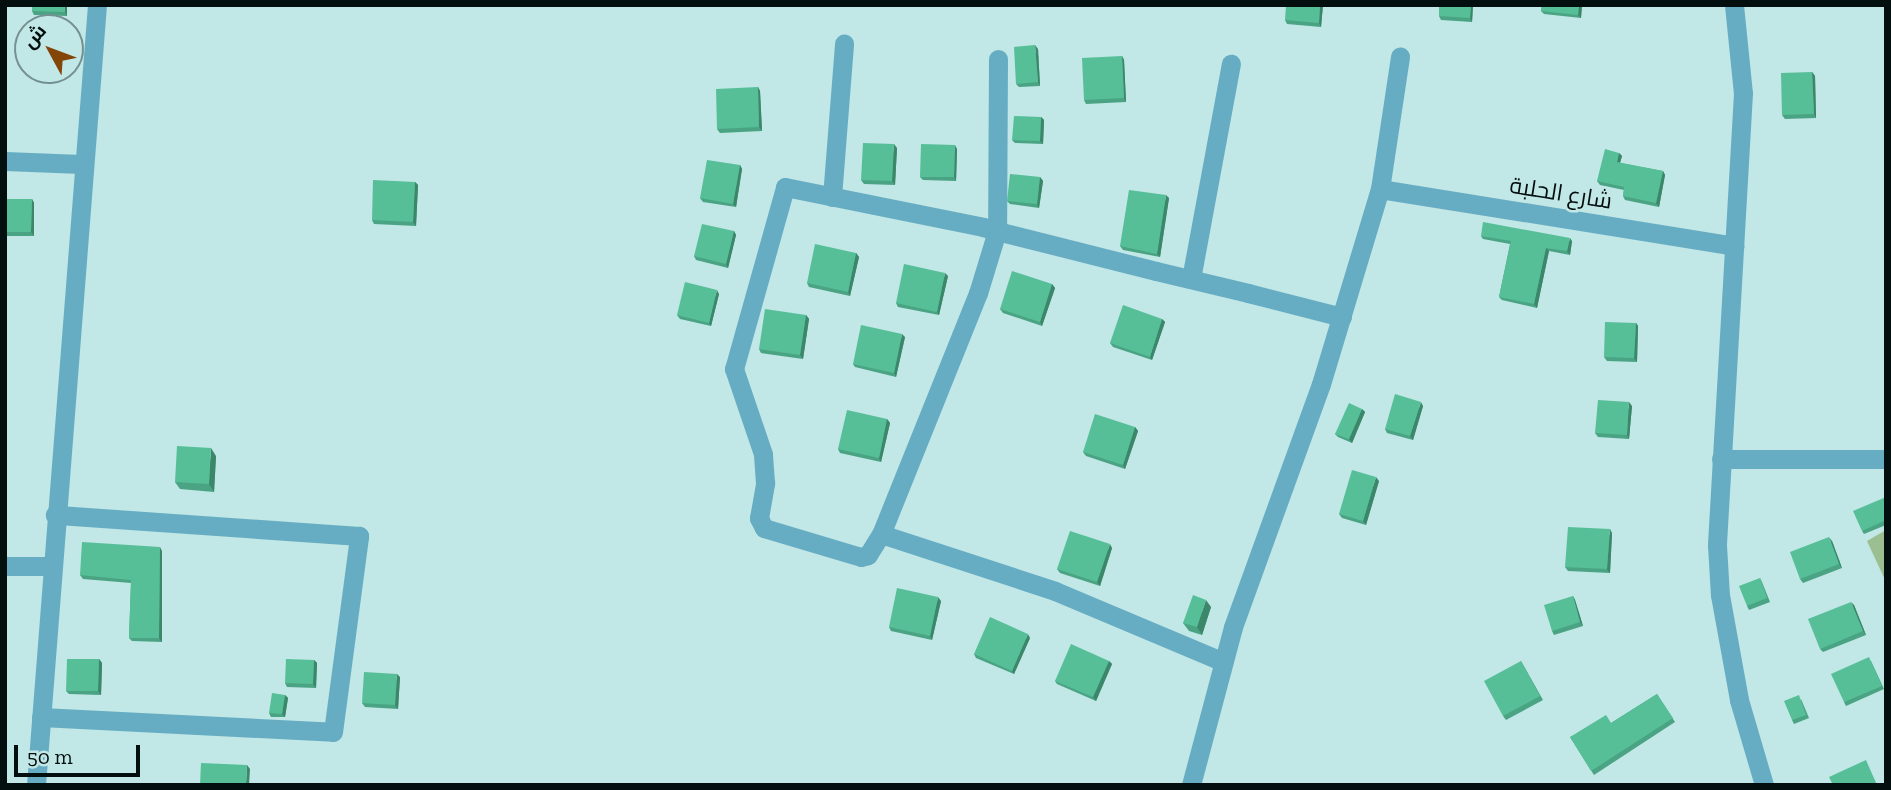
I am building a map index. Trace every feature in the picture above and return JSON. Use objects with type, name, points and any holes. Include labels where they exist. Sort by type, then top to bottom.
[{"type":"street","points":[[36,785],[81,164],[97,5]]},
{"type":"street","points":[[1734,5],[1743,93],[1721,459],[1720,595],[1739,700],[1763,785]]},
{"type":"street","points":[[832,197],[844,43]]},
{"type":"street","points":[[1191,785],[1224,662],[1342,317],[1380,189],[1400,57]]},
{"type":"street","points":[[998,59],[997,231],[978,293],[881,534],[868,555],[861,557],[764,528],[760,518],[765,483],[763,454],[734,369],[781,192],[791,187],[997,231],[1342,317]]},
{"type":"street","points":[[1191,279],[1231,64]]},
{"type":"street","points":[[5,160],[81,164]]},
{"type":"street","name":"شارع الحلبة","points":[[1380,189],[1734,246]]},
{"type":"street","points":[[1721,459],[1886,459]]},
{"type":"street","points":[[41,717],[333,732],[359,536],[55,515]]},
{"type":"street","points":[[881,534],[1055,591],[1224,662]]},
{"type":"street","points":[[5,566],[52,566]]},
{"type":"green space","points":[[1886,530],[1886,582],[1867,541]]},
{"type":"building","points":[[32,5],[65,5],[65,12],[32,11]]},
{"type":"building","points":[[1286,5],[1320,5],[1319,23],[1285,20]]},
{"type":"building","points":[[1439,5],[1471,5],[1470,18],[1439,16]]},
{"type":"building","points":[[1542,5],[1579,5],[1578,15],[1541,11]]},
{"type":"building","points":[[1035,45],[1038,82],[1016,84],[1014,47]]},
{"type":"building","points":[[1122,56],[1124,98],[1084,100],[1082,58]]},
{"type":"building","points":[[1812,72],[1814,114],[1782,115],[1781,73]]},
{"type":"building","points":[[758,87],[759,127],[717,129],[716,89]]},
{"type":"building","points":[[1014,116],[1041,117],[1040,141],[1012,140]]},
{"type":"building","points":[[863,143],[894,144],[892,181],[861,180]]},
{"type":"building","points":[[921,144],[955,145],[954,177],[920,177]]},
{"type":"building","points":[[1605,149],[1619,153],[1617,162],[1663,171],[1656,203],[1623,196],[1624,187],[1597,181]]},
{"type":"building","points":[[707,160],[740,165],[733,204],[700,198]]},
{"type":"building","points":[[1010,174],[1040,177],[1037,204],[1007,201]]},
{"type":"building","points":[[373,180],[415,182],[413,222],[372,220]]},
{"type":"building","points":[[1129,190],[1166,195],[1157,254],[1120,246]]},
{"type":"building","points":[[5,199],[32,199],[31,232],[5,232]]},
{"type":"building","points":[[1483,222],[1570,238],[1567,251],[1546,248],[1534,304],[1499,297],[1511,241],[1481,236]]},
{"type":"building","points":[[702,224],[734,231],[726,264],[694,256]]},
{"type":"building","points":[[815,244],[856,253],[848,292],[807,283]]},
{"type":"building","points":[[904,264],[945,273],[937,312],[896,303]]},
{"type":"building","points":[[1012,271],[1052,284],[1040,322],[1000,309]]},
{"type":"building","points":[[685,282],[717,290],[709,323],[677,315]]},
{"type":"building","points":[[1123,305],[1162,319],[1150,357],[1110,343]]},
{"type":"building","points":[[765,309],[806,315],[800,355],[759,349]]},
{"type":"building","points":[[1605,322],[1636,323],[1634,358],[1604,357]]},
{"type":"building","points":[[861,325],[902,334],[894,373],[853,364]]},
{"type":"building","points":[[1395,394],[1421,402],[1410,436],[1385,429]]},
{"type":"building","points":[[1598,400],[1629,402],[1627,435],[1595,433]]},
{"type":"building","points":[[1349,403],[1362,409],[1349,439],[1335,434]]},
{"type":"building","points":[[847,410],[887,419],[879,458],[838,449]]},
{"type":"building","points":[[1095,414],[1135,427],[1123,465],[1083,452]]},
{"type":"building","points":[[177,446],[211,448],[209,484],[175,482]]},
{"type":"building","points":[[1352,470],[1376,477],[1363,521],[1339,514]]},
{"type":"building","points":[[1886,497],[1886,520],[1862,531],[1853,511]]},
{"type":"building","points":[[1568,527],[1610,529],[1607,569],[1565,567]]},
{"type":"building","points":[[1070,531],[1110,544],[1097,582],[1057,569]]},
{"type":"building","points":[[1829,537],[1839,564],[1800,579],[1790,552]]},
{"type":"building","points":[[82,542],[160,547],[159,638],[129,638],[131,580],[80,575]]},
{"type":"building","points":[[1760,578],[1767,598],[1747,606],[1739,586]]},
{"type":"building","points":[[897,588],[938,597],[930,636],[889,627]]},
{"type":"building","points":[[1193,595],[1206,600],[1197,627],[1183,623]]},
{"type":"building","points":[[1573,596],[1580,622],[1552,631],[1544,605]]},
{"type":"building","points":[[1851,602],[1863,631],[1820,649],[1808,619]]},
{"type":"building","points":[[990,617],[1028,634],[1012,671],[974,654]]},
{"type":"building","points":[[1071,644],[1109,661],[1093,697],[1055,681]]},
{"type":"building","points":[[1869,657],[1882,686],[1844,702],[1831,674]]},
{"type":"building","points":[[67,659],[99,659],[98,691],[66,691]]},
{"type":"building","points":[[286,659],[314,660],[313,684],[285,683]]},
{"type":"building","points":[[1521,661],[1540,696],[1503,716],[1484,681]]},
{"type":"building","points":[[364,672],[397,674],[395,705],[362,703]]},
{"type":"building","points":[[272,693],[285,695],[282,714],[269,713]]},
{"type":"building","points":[[1657,694],[1673,718],[1591,771],[1570,737],[1606,715],[1611,723]]},
{"type":"building","points":[[1799,695],[1806,715],[1792,720],[1784,701]]},
{"type":"building","points":[[1866,760],[1877,785],[1833,785],[1829,777]]},
{"type":"building","points":[[201,763],[247,765],[246,785],[200,785]]}]
